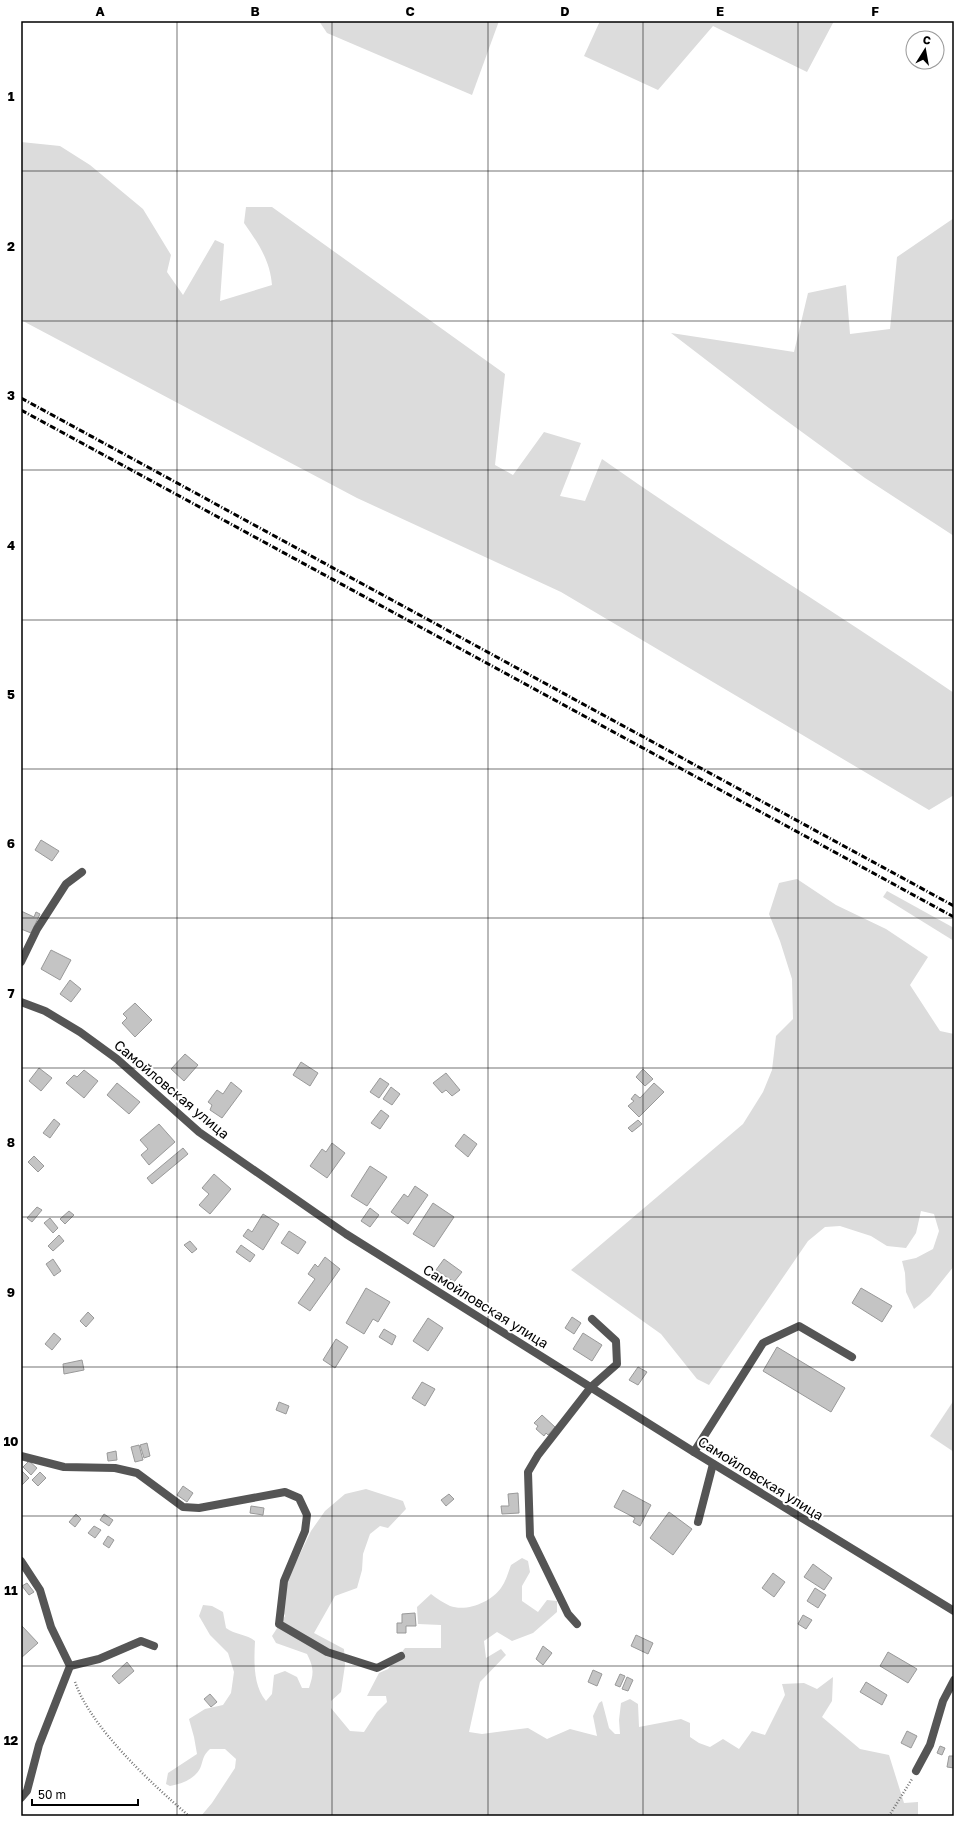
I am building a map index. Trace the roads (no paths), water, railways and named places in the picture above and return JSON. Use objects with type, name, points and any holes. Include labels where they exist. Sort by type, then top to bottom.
[{"type":"street","points":[[21,962],[37,929],[66,884],[82,872]]},
{"type":"street","name":"Самойловская улица","points":[[21,1002],[44,1011],[80,1032],[117,1059],[199,1132],[346,1234],[713,1464],[954,1611]]},
{"type":"street","points":[[577,1624],[568,1614],[530,1536],[528,1472],[538,1455],[591,1387],[616,1364],[616,1341],[592,1319]]},
{"type":"street","points":[[694,1452],[763,1343],[799,1326],[852,1357]]},
{"type":"street","points":[[21,1456],[64,1467],[115,1468],[136,1473],[183,1507],[199,1508],[285,1492],[299,1498],[307,1515],[305,1526],[284,1581],[279,1624],[327,1652],[377,1668],[401,1656]]},
{"type":"street","points":[[698,1522],[713,1464]]},
{"type":"street","points":[[21,1561],[40,1590],[51,1627],[70,1666],[39,1744],[27,1791],[21,1798]]},
{"type":"street","points":[[70,1666],[99,1659],[141,1641],[154,1646]]},
{"type":"street","points":[[916,1771],[930,1745],[943,1701],[954,1680]]},
{"type":"railway","points":[[21,398],[954,906]]},
{"type":"railway","points":[[21,410],[954,917]]}]
